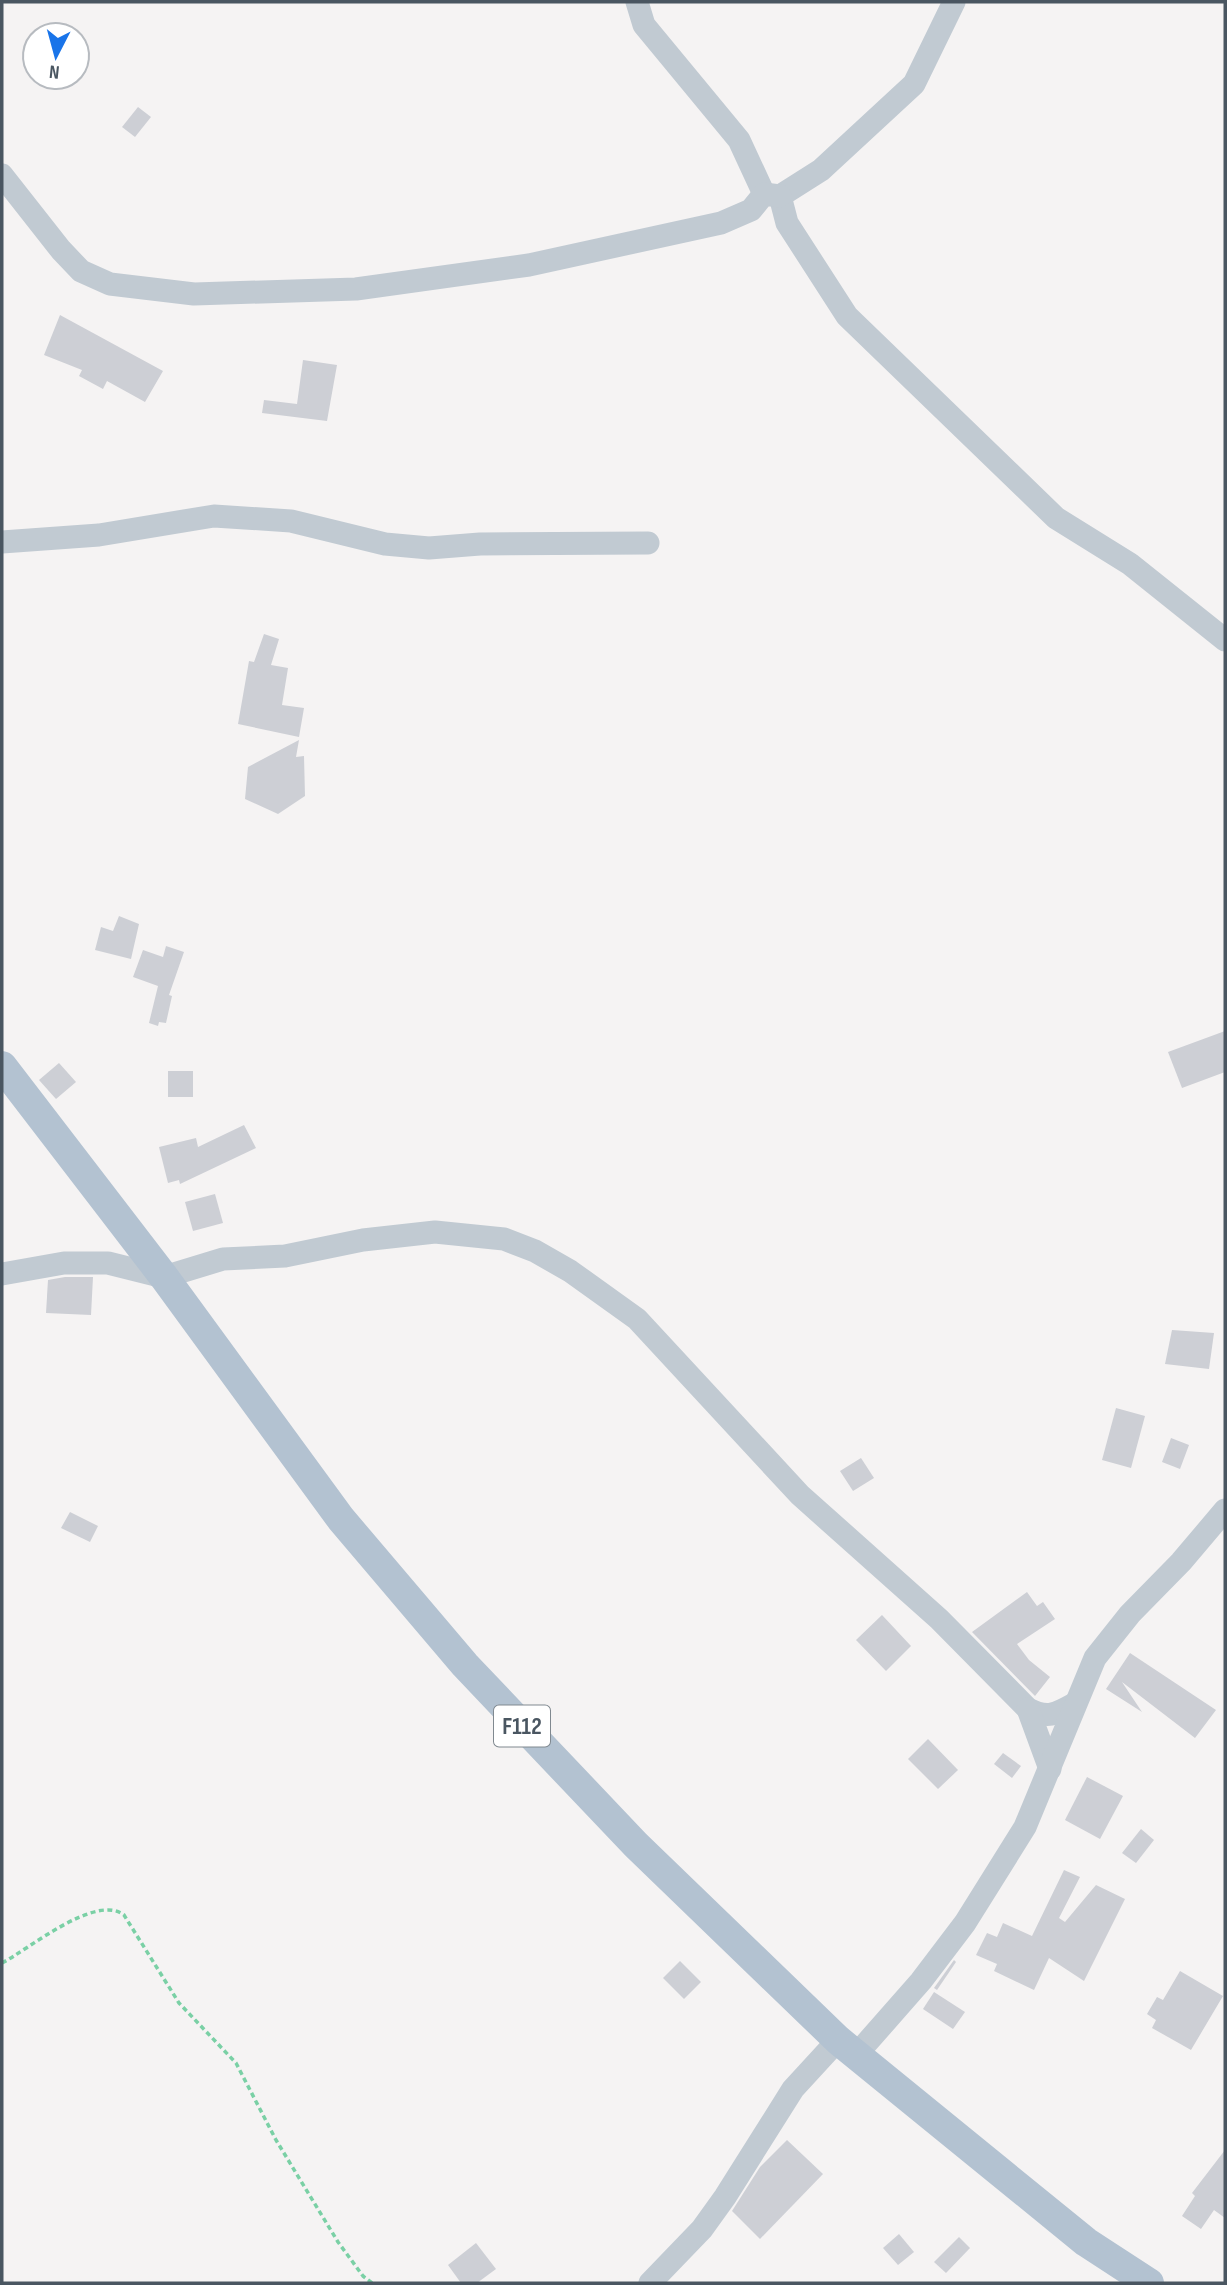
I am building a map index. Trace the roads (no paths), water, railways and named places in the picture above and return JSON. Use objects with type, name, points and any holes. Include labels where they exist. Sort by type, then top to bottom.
[{"type":"main road","name":"F112","points":[[2,1066],[164,1278],[341,1519],[465,1665],[636,1845],[847,2048],[1086,2242],[1149,2283]]},
{"type":"street","points":[[637,2],[644,25],[738,140],[847,316],[1056,518],[1130,564],[1225,640]]},
{"type":"street","points":[[2,175],[81,271],[110,284],[194,294],[355,289],[528,265],[721,223],[751,210],[772,195],[821,170],[914,84],[954,2]]},
{"type":"street","points":[[2,542],[99,535],[214,516],[291,521],[385,544],[429,548],[480,544],[648,543]]},
{"type":"street","points":[[108,1263],[128,1232]]},
{"type":"street","points":[[2,1273],[64,1263],[108,1263],[164,1278],[223,1259],[285,1256],[404,1234],[435,1232],[504,1239],[534,1251],[570,1271],[637,1319],[800,1495],[939,1619],[1028,1709],[1041,1716],[1054,1716],[1074,1704]]},
{"type":"street","points":[[650,2283],[702,2229],[793,2089],[847,2048],[921,1981],[965,1923],[1025,1827],[1095,1658],[1225,1510]]},
{"type":"street","points":[[1028,1709],[1050,1769]]}]
